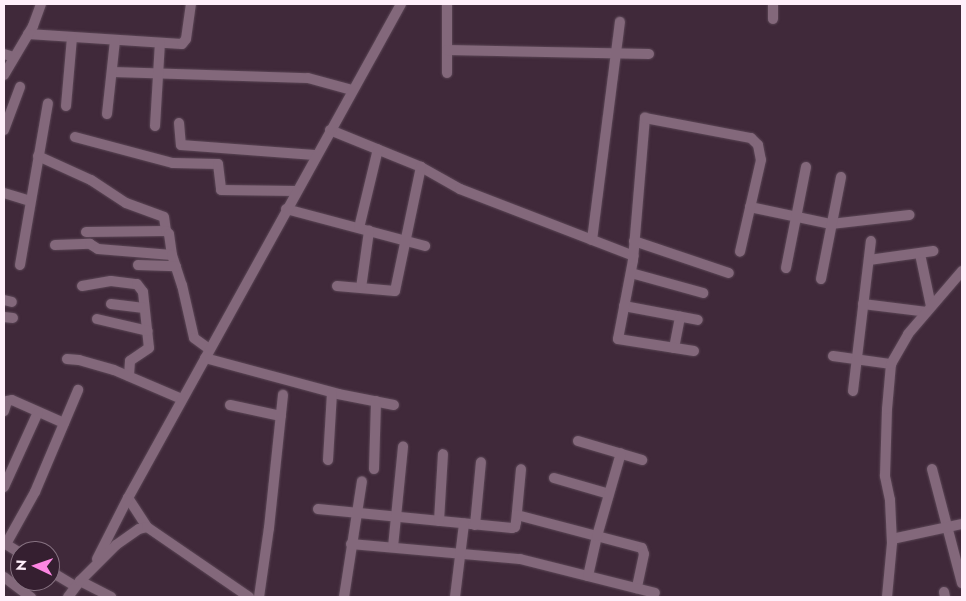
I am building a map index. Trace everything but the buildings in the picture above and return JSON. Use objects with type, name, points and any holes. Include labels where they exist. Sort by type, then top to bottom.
[{"type":"street","points":[[4,75],[9,56],[28,34],[41,4]]},
{"type":"street","points":[[28,34],[185,43],[191,4]]},
{"type":"street","points":[[94,566],[128,498],[315,155],[400,4]]},
{"type":"street","points":[[447,4],[447,73]]},
{"type":"street","points":[[773,4],[773,19]]},
{"type":"street","points":[[592,240],[620,22]]},
{"type":"street","points":[[66,106],[72,37]]},
{"type":"street","points":[[107,114],[115,40]]},
{"type":"street","points":[[155,126],[160,43]]},
{"type":"street","points":[[447,50],[649,54]]},
{"type":"street","points":[[112,72],[308,78],[352,90]]},
{"type":"street","points":[[4,130],[20,87]]},
{"type":"street","points":[[20,265],[48,103]]},
{"type":"street","points":[[694,351],[618,339],[634,256],[645,118],[751,138],[755,141],[761,160],[740,252]]},
{"type":"street","points":[[179,123],[181,145],[315,155]]},
{"type":"street","points":[[330,130],[421,168],[460,189],[634,256]]},
{"type":"street","points":[[75,137],[173,163],[218,164],[221,190],[296,191]]},
{"type":"street","points":[[361,288],[364,230],[378,149]]},
{"type":"street","points":[[38,156],[91,180],[126,203],[164,217],[194,338],[207,353],[332,393],[394,405]]},
{"type":"street","points":[[786,268],[806,167]]},
{"type":"street","points":[[337,286],[395,291],[404,241],[421,168]]},
{"type":"street","points":[[822,279],[841,177]]},
{"type":"street","points":[[4,193],[30,201]]},
{"type":"street","points":[[750,207],[831,224],[909,215]]},
{"type":"street","points":[[286,209],[425,246]]},
{"type":"street","points":[[86,232],[166,231]]},
{"type":"street","points":[[634,241],[729,273]]},
{"type":"street","points":[[853,391],[871,241]]},
{"type":"street","points":[[55,245],[90,244],[98,249],[172,255]]},
{"type":"street","points":[[869,260],[933,251]]},
{"type":"street","points":[[920,254],[929,309]]},
{"type":"street","points":[[138,265],[176,266]]},
{"type":"street","points":[[887,597],[892,539],[886,476],[887,410],[891,364],[908,334],[962,271]]},
{"type":"street","points":[[631,273],[703,293]]},
{"type":"street","points":[[82,286],[111,281],[138,284],[142,292],[149,348],[130,361],[129,376]]},
{"type":"street","points":[[111,304],[144,308]]},
{"type":"street","points":[[863,304],[929,309]]},
{"type":"street","points":[[624,306],[698,320]]},
{"type":"street","points":[[674,348],[680,317]]},
{"type":"street","points":[[97,319],[148,331]]},
{"type":"street","points":[[833,356],[891,364]]},
{"type":"street","points":[[67,359],[99,365],[182,399]]},
{"type":"street","points":[[5,544],[35,492],[78,390]]},
{"type":"street","points":[[328,460],[332,393]]},
{"type":"street","points":[[259,597],[269,528],[283,395]]},
{"type":"street","points":[[4,411],[10,400],[64,423]]},
{"type":"street","points":[[374,469],[376,401]]},
{"type":"street","points":[[230,405],[280,416]]},
{"type":"street","points":[[4,488],[38,412]]},
{"type":"street","points":[[578,441],[642,460]]},
{"type":"street","points":[[393,547],[403,446]]},
{"type":"street","points":[[588,576],[597,536],[621,453]]},
{"type":"street","points":[[439,521],[443,454]]},
{"type":"street","points":[[455,597],[481,462]]},
{"type":"street","points":[[318,509],[512,528],[515,527],[517,515],[521,469]]},
{"type":"street","points":[[932,469],[962,583]]},
{"type":"street","points":[[554,478],[609,494]]},
{"type":"street","points":[[344,597],[362,481]]},
{"type":"street","points":[[128,498],[147,527],[249,597]]},
{"type":"street","points":[[517,515],[642,548],[644,554],[637,588]]},
{"type":"street","points":[[892,539],[962,524]]},
{"type":"street","points":[[68,597],[78,583],[116,545],[139,529],[147,527]]},
{"type":"street","points":[[351,544],[520,559],[655,593]]},
{"type":"street","points":[[60,575],[112,597]]},
{"type":"street","points":[[4,578],[32,597]]}]
